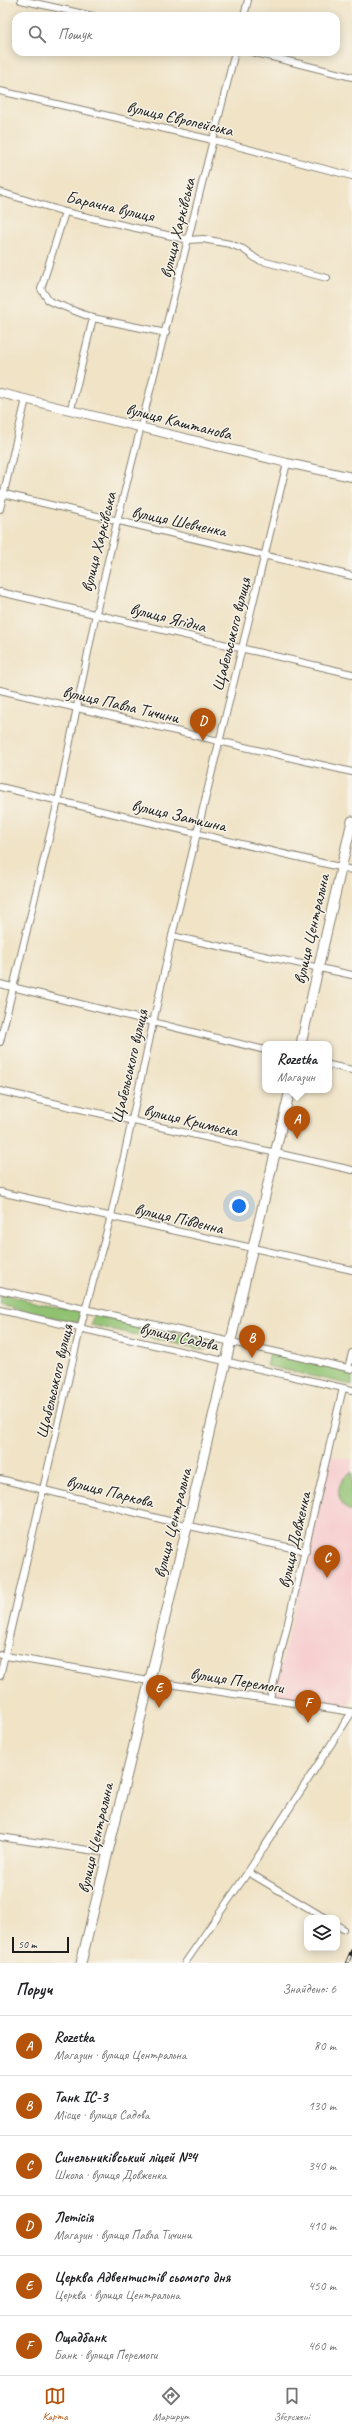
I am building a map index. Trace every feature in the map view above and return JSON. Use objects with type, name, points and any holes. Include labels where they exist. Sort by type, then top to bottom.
[{"type":"main road","name":"вулиця Центральна","points":[[302,1041],[352,821]]},
{"type":"main road","name":"вулиця Центральна","points":[[81,1963],[109,1853],[148,1681],[189,1526],[289,1093]]},
{"type":"street","points":[[21,0],[75,12]]},
{"type":"street","points":[[245,12],[248,0]]},
{"type":"street","name":"вулиця Харківська","points":[[0,1042],[58,801],[96,613],[117,522],[166,333],[234,56]]},
{"type":"street","points":[[268,56],[352,77]]},
{"type":"street","name":"вулиця Європейська","points":[[0,91],[213,140],[352,176]]},
{"type":"street","name":"Барачна вулиця","points":[[0,192],[65,212],[189,240],[202,239],[230,244],[243,249],[258,260],[327,278]]},
{"type":"street","points":[[65,212],[41,289],[49,301],[93,318],[166,333]]},
{"type":"street","points":[[71,409],[93,318]]},
{"type":"street","name":"вулиця Каштанова","points":[[0,393],[26,398],[287,463],[352,477]]},
{"type":"street","points":[[0,509],[2,493],[26,398]]},
{"type":"street","name":"Щабельського вулиця","points":[[0,1676],[2,1655],[43,1489],[80,1329],[111,1216],[172,936],[287,463]]},
{"type":"street","name":"вулиця Шевченка","points":[[2,493],[117,522],[265,554],[352,576]]},
{"type":"street","name":"вулиця Ягідна","points":[[0,592],[96,613],[241,649],[352,674]]},
{"type":"street","name":"вулиця Павла Тичини","points":[[0,690],[352,772]]},
{"type":"street","name":"вулиця Затишна","points":[[0,787],[352,870]]},
{"type":"street","points":[[172,936],[352,975]]},
{"type":"street","points":[[0,984],[262,1049]]},
{"type":"street","points":[[332,1066],[352,1070]]},
{"type":"street","name":"вулиця Кримьска","points":[[0,1091],[352,1170]]},
{"type":"street","name":"вулиця Південна","points":[[0,1192],[111,1216],[253,1250],[352,1270]]},
{"type":"street","name":"вулиця Садова","points":[[0,1290],[233,1341],[350,1369]]},
{"type":"street","name":"вулиця Садова","points":[[0,1310],[352,1390]]},
{"type":"street","points":[[350,1369],[352,1353]]},
{"type":"street","name":"вулиця Довженка","points":[[270,1699],[306,1551],[343,1388]]},
{"type":"street","name":"вулиця Паркова","points":[[0,1479],[189,1526],[306,1551]]},
{"type":"street","name":"вулиця Перемоги","points":[[2,1655],[148,1681],[352,1712]]},
{"type":"street","points":[[185,1963],[248,1872],[352,1712]]},
{"type":"street","points":[[0,1837],[109,1853]]},
{"type":"street","points":[[248,1872],[320,1915]]},
{"type":"shaded area","points":[[331,1456],[352,1460],[352,1696],[345,1709],[274,1696]]},
{"type":"green space","points":[[0,1294],[80,1313],[78,1323],[0,1305]]},
{"type":"green space","points":[[94,1315],[208,1340],[205,1350],[91,1325]]},
{"type":"green space","points":[[270,1353],[352,1372],[352,1385],[267,1366]]},
{"type":"green space","points":[[352,1472],[352,1512],[342,1504],[338,1492],[342,1481]]},
{"type":"railway","points":[[347,1963],[352,1951]]},
{"type":"place","name":"Летісія","points":[[203,741]]},
{"type":"place","name":"Rozetka","points":[[297,1139]]},
{"type":"place","name":"Танк ІС-3","points":[[252,1358]]},
{"type":"place","name":"Синельниківський ліцей №4","points":[[327,1578]]},
{"type":"place","name":"Церква Адвентистів сьомого дня","points":[[159,1708]]},
{"type":"place","name":"Ощадбанк","points":[[308,1723]]}]
